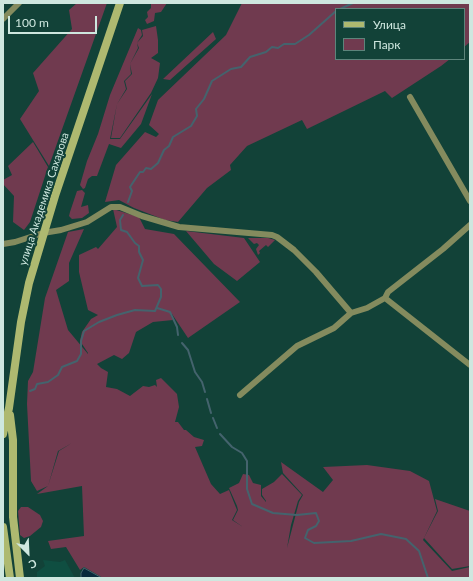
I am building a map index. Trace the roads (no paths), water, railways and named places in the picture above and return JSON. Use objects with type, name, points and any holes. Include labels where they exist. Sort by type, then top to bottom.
[{"type":"main road","name":"улица Академика Сахарова","points":[[3,434],[9,408],[28,283],[43,233],[120,3]]},
{"type":"main road","name":"улица Академика Сахарова","points":[[9,408],[12,440],[13,518],[20,578]]},
{"type":"main road","points":[[3,527],[10,578]]},
{"type":"street","points":[[3,19],[19,3]]},
{"type":"street","points":[[410,97],[470,201]]},
{"type":"street","points":[[3,244],[87,222],[111,207],[120,207],[153,220],[179,227],[272,235],[294,250],[316,272],[351,313]]},
{"type":"street","points":[[240,395],[297,346],[334,328],[351,313],[367,308],[384,298],[388,292],[443,249],[470,225]]},
{"type":"street","points":[[384,298],[470,365]]},
{"type":"water","points":[[84,568],[102,578],[81,578],[81,573]]},
{"type":"waterway","points":[[342,8],[353,3]]},
{"type":"waterway","points":[[128,202],[132,191],[130,187],[140,172],[143,172],[146,168],[151,169],[158,163],[164,150],[169,146],[173,137],[191,126],[197,116],[196,109],[204,99],[212,81],[231,69],[241,67],[250,57],[266,52],[272,47],[278,48],[284,44],[295,44],[309,35],[335,12]]},
{"type":"waterway","points":[[30,391],[35,389],[37,384],[48,382],[58,375],[62,367],[77,361],[81,354],[81,341],[84,331],[99,322],[117,315],[135,310],[155,311],[161,297],[161,289],[158,285],[142,286],[138,278],[143,260],[139,252],[139,246],[127,232],[121,230],[120,220],[123,215]]},
{"type":"waterway","points":[[157,308],[170,312],[177,327],[178,335]]},
{"type":"waterway","points":[[182,343],[188,350],[195,372],[202,382],[205,392]]},
{"type":"waterway","points":[[207,399],[211,413]]},
{"type":"waterway","points":[[213,418],[217,428]]},
{"type":"waterway","points":[[220,434],[232,447],[242,453],[247,461],[247,489],[252,504],[273,513],[297,515],[316,513],[319,521],[316,526],[308,530],[305,538],[314,543],[351,541],[381,534],[406,539],[419,551],[428,578]]}]
